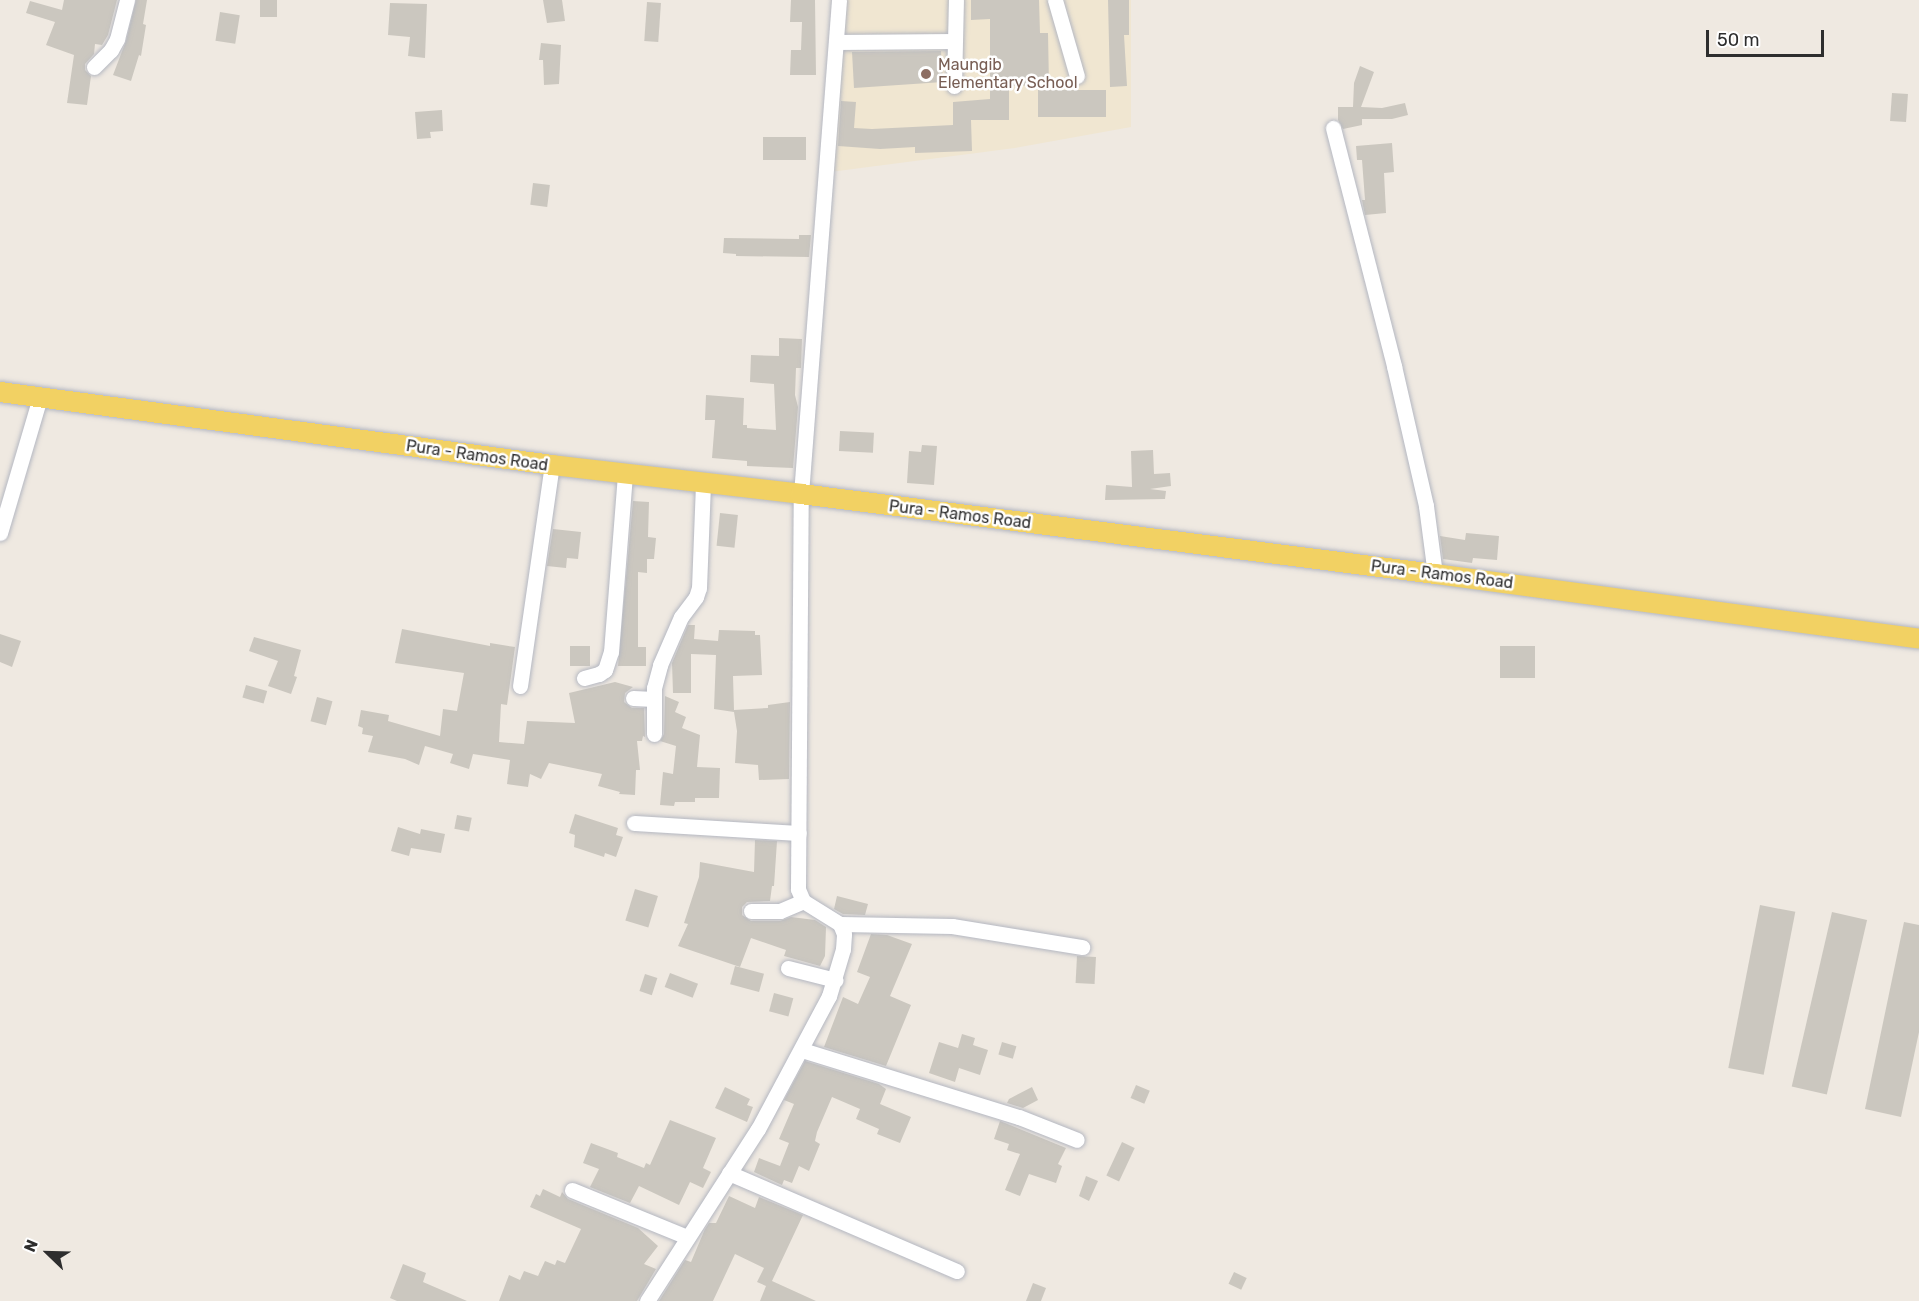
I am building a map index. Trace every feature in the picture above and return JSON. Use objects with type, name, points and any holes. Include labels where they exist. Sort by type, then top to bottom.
[{"type":"main road","name":"Pura - Ramos Road","points":[[0,392],[552,465],[1435,574],[1919,639]]},
{"type":"street","points":[[94,67],[111,50],[117,39],[127,0]]},
{"type":"street","points":[[839,0],[801,494],[798,889],[803,901],[840,924],[952,926],[1082,947]]},
{"type":"street","points":[[954,86],[956,0]]},
{"type":"street","points":[[1055,0],[1077,76]]},
{"type":"street","points":[[836,42],[954,41]]},
{"type":"street","points":[[1333,128],[1421,482],[1435,574]]},
{"type":"street","points":[[0,533],[40,397]]},
{"type":"street","points":[[520,686],[552,465]]},
{"type":"street","points":[[584,678],[605,670],[611,652],[625,474]]},
{"type":"street","points":[[654,734],[654,699],[660,665],[681,617],[696,597],[699,588],[703,484]]},
{"type":"street","points":[[633,698],[654,699]]},
{"type":"street","points":[[634,823],[799,833]]},
{"type":"street","points":[[751,911],[780,912],[803,901]]},
{"type":"street","points":[[647,1301],[758,1129],[802,1050],[835,980],[843,950],[844,934],[840,924]]},
{"type":"street","points":[[788,968],[835,980]]},
{"type":"street","points":[[802,1050],[1019,1117],[1077,1140]]},
{"type":"street","points":[[729,1173],[957,1272]]},
{"type":"street","points":[[572,1190],[687,1237]]},
{"type":"shaded area","name":"Maungib Elementary School","points":[[844,0],[1131,0],[1131,127],[1015,148],[830,172]]},
{"type":"building","points":[[64,0],[117,0],[108,35],[102,45],[95,44],[94,54],[85,64],[85,70],[91,76],[87,105],[67,103],[74,55],[46,45],[55,22],[26,13],[30,1],[62,10]]},
{"type":"building","points":[[136,0],[147,0],[143,24],[146,25],[141,56],[139,55],[131,81],[113,75],[126,41]]},
{"type":"building","points":[[260,0],[277,0],[277,17],[260,17]]},
{"type":"building","points":[[543,0],[562,0],[565,21],[547,23]]},
{"type":"building","points":[[791,0],[815,0],[816,75],[790,75],[791,50],[801,50],[802,22],[790,22]]},
{"type":"building","points":[[971,0],[1039,0],[1040,33],[1048,33],[1049,85],[1009,86],[1009,120],[971,120],[972,151],[915,153],[915,147],[880,149],[838,146],[841,101],[856,102],[854,128],[872,129],[953,125],[953,102],[990,99],[990,19],[971,20]]},
{"type":"building","points":[[1108,0],[1129,0],[1129,35],[1124,35],[1127,86],[1110,87]]},
{"type":"building","points":[[647,2],[661,3],[658,42],[644,41]]},
{"type":"building","points":[[390,3],[427,4],[425,58],[408,56],[410,37],[388,35]]},
{"type":"building","points":[[220,12],[240,15],[235,44],[215,41]]},
{"type":"building","points":[[541,43],[561,45],[559,84],[544,85],[543,60],[539,60]]},
{"type":"building","points":[[941,51],[943,82],[854,88],[852,52]]},
{"type":"building","points":[[1360,66],[1374,72],[1361,107],[1382,108],[1405,103],[1408,115],[1392,119],[1362,119],[1362,125],[1343,129],[1338,120],[1338,107],[1353,107],[1354,83]]},
{"type":"building","points":[[1038,90],[1106,90],[1106,117],[1038,117]]},
{"type":"building","points":[[1892,93],[1908,94],[1906,122],[1890,121]]},
{"type":"building","points":[[442,110],[443,131],[430,132],[431,138],[417,139],[415,112]]},
{"type":"building","points":[[763,137],[806,137],[806,160],[763,160]]},
{"type":"building","points":[[1392,143],[1394,172],[1384,173],[1386,213],[1365,215],[1362,200],[1365,200],[1362,160],[1357,160],[1356,146]]},
{"type":"building","points":[[533,183],[550,185],[547,207],[530,205]]},
{"type":"building","points":[[799,235],[811,235],[809,257],[736,256],[736,254],[723,253],[724,238],[799,239]]},
{"type":"building","points":[[779,338],[802,339],[801,368],[796,368],[795,395],[798,407],[793,468],[747,466],[747,461],[712,458],[715,420],[705,420],[706,395],[744,398],[743,425],[747,425],[747,428],[776,430],[774,384],[750,382],[751,355],[779,356]]},
{"type":"building","points":[[840,431],[874,433],[873,453],[839,451]]},
{"type":"building","points":[[922,445],[937,446],[934,485],[907,483],[909,451],[921,452]]},
{"type":"building","points":[[1153,450],[1154,474],[1170,473],[1171,486],[1150,489],[1166,491],[1165,499],[1105,500],[1106,485],[1132,487],[1131,451]]},
{"type":"building","points":[[633,501],[649,502],[648,537],[656,538],[654,559],[647,559],[647,573],[638,572],[638,647],[646,647],[646,666],[618,666]]},
{"type":"building","points":[[720,513],[738,515],[734,548],[717,546]]},
{"type":"building","points":[[553,529],[581,532],[578,559],[567,558],[566,568],[547,566]]},
{"type":"building","points":[[1466,533],[1499,536],[1497,560],[1473,558],[1472,563],[1443,559],[1440,536],[1465,540]]},
{"type":"building","points":[[688,625],[695,625],[694,639],[718,641],[719,630],[755,631],[755,635],[760,635],[762,675],[733,676],[734,710],[768,708],[768,705],[790,702],[789,779],[759,780],[758,765],[735,763],[737,731],[734,712],[714,709],[716,655],[691,654],[691,693],[673,693],[672,663]]},
{"type":"building","points":[[402,629],[490,646],[490,643],[515,647],[507,705],[501,704],[499,742],[524,744],[527,721],[575,723],[569,693],[615,682],[633,687],[625,693],[624,702],[632,708],[644,708],[645,737],[643,736],[642,741],[637,741],[640,770],[636,770],[635,795],[619,794],[620,792],[598,786],[602,774],[549,763],[541,779],[530,774],[528,787],[507,784],[510,760],[473,754],[469,769],[450,763],[453,754],[425,746],[419,765],[405,759],[368,752],[373,736],[362,734],[363,728],[358,726],[361,710],[389,715],[388,721],[440,736],[443,709],[457,711],[464,673],[395,663]]},
{"type":"building","points":[[0,634],[21,641],[12,667],[0,662]]},
{"type":"building","points":[[254,637],[301,650],[294,676],[297,677],[291,694],[268,686],[278,661],[249,651]]},
{"type":"building","points":[[570,646],[590,646],[590,666],[570,666]]},
{"type":"building","points":[[1500,646],[1535,646],[1535,678],[1500,678]]},
{"type":"building","points":[[246,685],[267,691],[264,704],[242,697]]},
{"type":"building","points":[[665,696],[679,702],[675,712],[686,717],[682,728],[700,735],[697,767],[720,768],[719,798],[695,798],[695,802],[675,802],[674,806],[660,805],[663,772],[673,774],[676,746],[660,741],[664,734]]},
{"type":"building","points":[[317,697],[332,701],[326,725],[311,721]]},
{"type":"building","points":[[575,814],[618,828],[616,835],[623,837],[616,857],[605,853],[604,857],[574,847],[575,835],[569,833]]},
{"type":"building","points":[[457,815],[472,818],[469,832],[454,829]]},
{"type":"building","points":[[398,827],[420,834],[421,829],[445,834],[441,853],[411,848],[409,856],[391,851]]},
{"type":"building","points":[[755,840],[777,841],[774,886],[772,886],[770,901],[747,902],[742,907],[742,915],[751,921],[780,921],[791,917],[815,920],[826,927],[825,956],[820,966],[784,956],[786,950],[751,938],[740,967],[678,946],[688,924],[684,923],[699,877],[700,862],[754,872]]},
{"type":"building","points":[[635,889],[658,896],[648,928],[625,921]]},
{"type":"building","points":[[837,896],[868,904],[865,915],[843,914],[834,909]]},
{"type":"building","points":[[1760,905],[1795,912],[1764,1075],[1728,1068]]},
{"type":"building","points":[[1832,912],[1867,920],[1827,1095],[1792,1086]]},
{"type":"building","points":[[1904,922],[1919,925],[1919,1032],[1901,1117],[1865,1109]]},
{"type":"building","points":[[871,934],[887,935],[912,944],[890,996],[911,1005],[886,1066],[824,1047],[843,997],[858,1004],[870,977],[857,972]]},
{"type":"building","points":[[1077,956],[1096,957],[1095,984],[1076,983]]},
{"type":"building","points":[[735,966],[764,974],[759,992],[730,984]]},
{"type":"building","points":[[670,973],[698,984],[693,998],[665,987]]},
{"type":"building","points":[[645,974],[657,978],[652,995],[639,991]]},
{"type":"building","points":[[774,993],[793,998],[788,1017],[769,1011]]},
{"type":"building","points":[[962,1034],[975,1038],[973,1045],[988,1050],[980,1075],[959,1068],[955,1082],[929,1073],[939,1042],[958,1048]]},
{"type":"building","points":[[1002,1042],[1016,1046],[1013,1059],[998,1054]]},
{"type":"building","points":[[805,1061],[879,1084],[886,1089],[880,1104],[911,1117],[900,1143],[877,1134],[879,1129],[856,1119],[860,1109],[832,1097],[817,1132],[815,1141],[820,1144],[809,1171],[799,1166],[792,1183],[784,1180],[782,1185],[754,1172],[759,1158],[780,1166],[789,1143],[779,1139],[794,1104],[784,1100]]},
{"type":"building","points":[[1136,1085],[1150,1091],[1144,1104],[1131,1098]]},
{"type":"building","points":[[725,1087],[750,1099],[747,1105],[753,1107],[747,1122],[715,1108]]},
{"type":"building","points":[[1032,1087],[1038,1100],[1023,1108],[1007,1103],[1009,1099]]},
{"type":"building","points":[[670,1120],[716,1138],[703,1168],[711,1172],[703,1188],[690,1182],[679,1205],[639,1186],[630,1203],[590,1187],[599,1169],[583,1163],[591,1143],[618,1153],[617,1157],[644,1168],[646,1163],[650,1165]]},
{"type":"building","points":[[1000,1121],[1066,1148],[1058,1164],[1062,1166],[1056,1183],[1029,1174],[1020,1196],[1005,1190],[1020,1154],[1007,1150],[1009,1144],[994,1139]]},
{"type":"building","points":[[1122,1142],[1135,1148],[1119,1181],[1106,1176]]},
{"type":"building","points":[[1086,1176],[1098,1181],[1089,1201],[1079,1196]]},
{"type":"building","points":[[543,1189],[560,1197],[562,1192],[568,1199],[638,1228],[658,1246],[644,1264],[656,1269],[637,1301],[499,1301],[509,1275],[520,1280],[524,1271],[538,1276],[545,1261],[555,1265],[557,1260],[565,1263],[581,1229],[530,1207],[536,1194],[540,1196]]},
{"type":"building","points":[[729,1196],[755,1208],[759,1197],[803,1215],[772,1281],[816,1301],[760,1301],[766,1286],[757,1282],[764,1268],[735,1254],[713,1301],[659,1301],[685,1260],[691,1262],[705,1229],[709,1223],[716,1223]]},
{"type":"building","points":[[403,1264],[426,1273],[423,1282],[467,1301],[397,1301],[390,1298]]},
{"type":"building","points":[[1234,1272],[1247,1278],[1241,1290],[1229,1284]]},
{"type":"building","points":[[1033,1283],[1046,1288],[1041,1301],[1026,1301]]},
{"type":"place","name":"Maungib Elementary School","points":[[926,74]]}]
